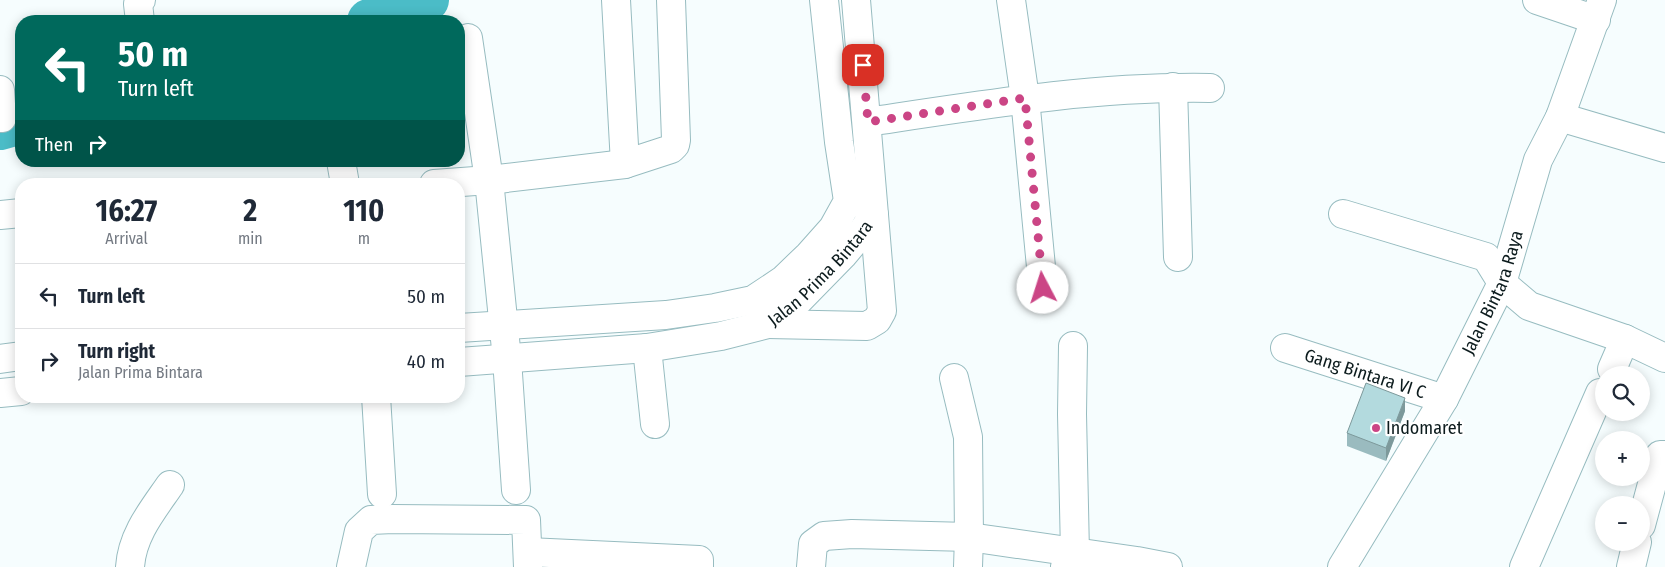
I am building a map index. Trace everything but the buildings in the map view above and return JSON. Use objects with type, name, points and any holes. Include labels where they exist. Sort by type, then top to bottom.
[{"type":"street","points":[[139,15],[138,4],[141,0]]},
{"type":"street","points":[[616,0],[625,164]]},
{"type":"street","points":[[465,182],[625,164],[671,149],[675,145],[676,140],[671,0]]},
{"type":"street","name":"Jalan Prima Bintara","points":[[465,328],[666,314],[714,308],[753,300],[783,280],[810,255],[833,228],[848,200],[839,142],[824,0]]},
{"type":"street","name":"Jalan Prima Bintara","points":[[465,362],[647,348],[721,336],[768,324],[799,300],[843,256],[874,215],[868,122],[856,0]]},
{"type":"street","points":[[1011,0],[1025,98],[1043,288]]},
{"type":"street","points":[[1537,0],[1599,10]]},
{"type":"street","name":"Jalan Bintara Raya","points":[[1342,567],[1444,399],[1502,283],[1538,160],[1560,117],[1599,10]]},
{"type":"street","points":[[468,38],[489,180],[507,359],[516,490]]},
{"type":"street","points":[[868,122],[1025,98],[1173,87],[1210,88]]},
{"type":"street","points":[[1173,87],[1178,257]]},
{"type":"street","points":[[0,90],[2,118]]},
{"type":"street","points":[[1560,117],[1663,142]]},
{"type":"street","points":[[753,300],[768,324],[867,326],[877,320],[882,310],[874,215],[848,200]]},
{"type":"street","points":[[0,214],[15,213]]},
{"type":"street","points":[[1343,214],[1486,257],[1502,283],[1529,306],[1625,339],[1665,358]]},
{"type":"street","points":[[1524,567],[1625,339]]},
{"type":"street","points":[[1070,560],[1073,346]]},
{"type":"street","points":[[647,348],[655,424]]},
{"type":"street","name":"Gang Bintara VI C","points":[[1285,348],[1444,399]]},
{"type":"street","points":[[0,359],[15,357]]},
{"type":"street","points":[[954,378],[968,437],[970,538],[968,567]]},
{"type":"street","points":[[0,393],[15,392]]},
{"type":"street","points":[[376,403],[382,494]]},
{"type":"street","points":[[1649,496],[1659,458],[1665,454]]},
{"type":"street","points":[[130,567],[140,529],[170,485]]},
{"type":"street","points":[[351,567],[359,531],[370,520],[526,520],[528,559],[699,560],[699,567]]},
{"type":"street","points":[[811,567],[813,544],[824,536],[852,534],[970,538],[1070,560],[1137,561],[1168,567]]},
{"type":"street","points":[[1631,567],[1635,551]]},
{"type":"waterway","points":[[386,15],[427,0]]},
{"type":"waterway","points":[[0,128],[15,124]]},
{"type":"place","name":"Indomaret","points":[[1376,428]]},
{"type":"route","points":[[863,65],[868,122],[1025,98],[1043,288]]}]
